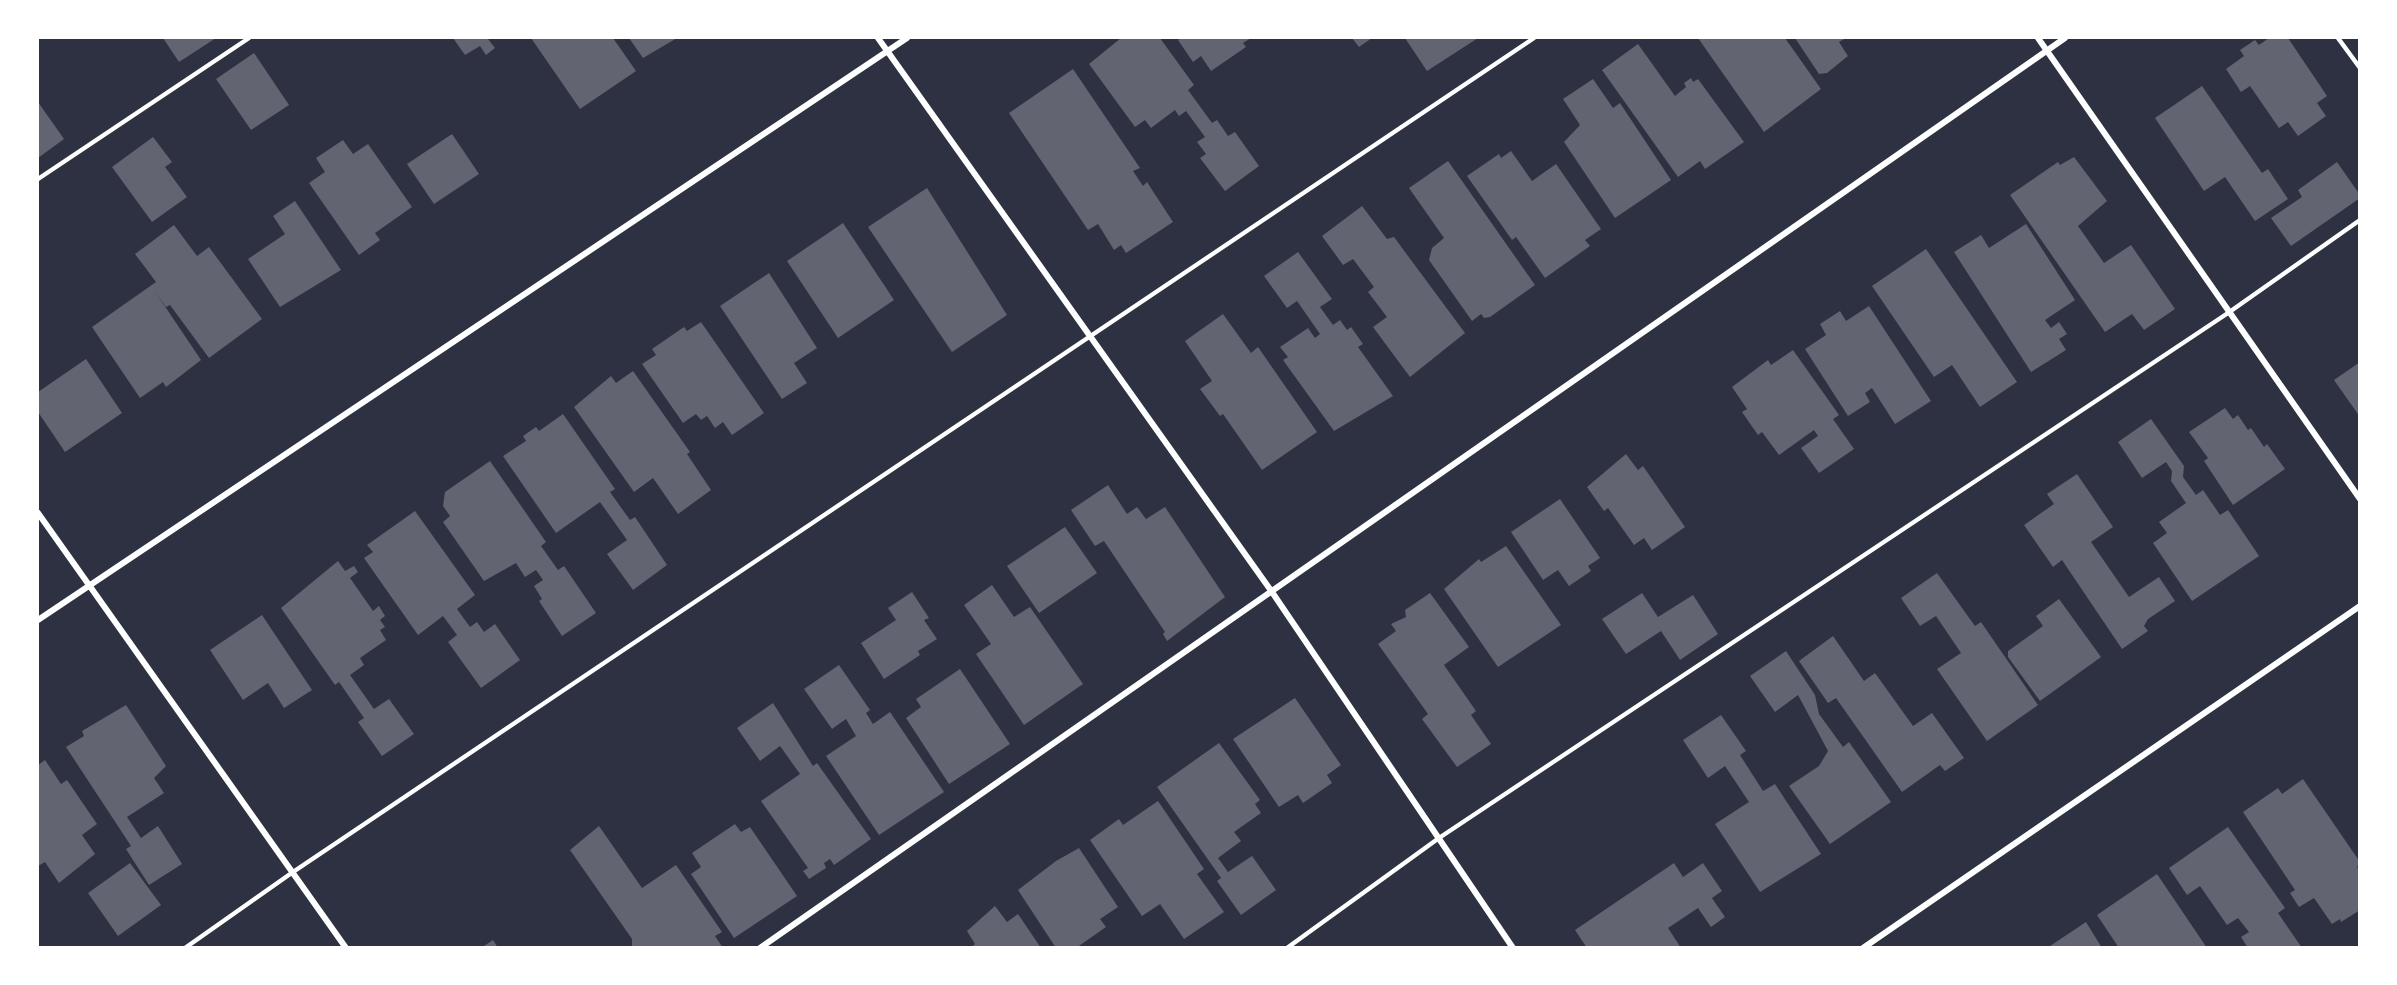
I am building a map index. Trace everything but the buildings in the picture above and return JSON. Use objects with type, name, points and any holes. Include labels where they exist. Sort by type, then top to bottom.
[{"type":"street","points":[[878,38],[1272,592],[1513,948]]},
{"type":"street","points":[[38,621],[907,38]]},
{"type":"street","points":[[2038,38],[2360,499]]},
{"type":"street","points":[[760,948],[2065,38]]},
{"type":"street","points":[[38,513],[346,948]]},
{"type":"street","points":[[1863,948],[2360,606]]},
{"type":"lane","points":[[38,179],[249,38]]},
{"type":"lane","points":[[185,948],[293,872],[1534,38]]},
{"type":"lane","points":[[2338,38],[2360,68]]},
{"type":"lane","points":[[1287,948],[1439,838],[2228,313],[2360,220]]}]
